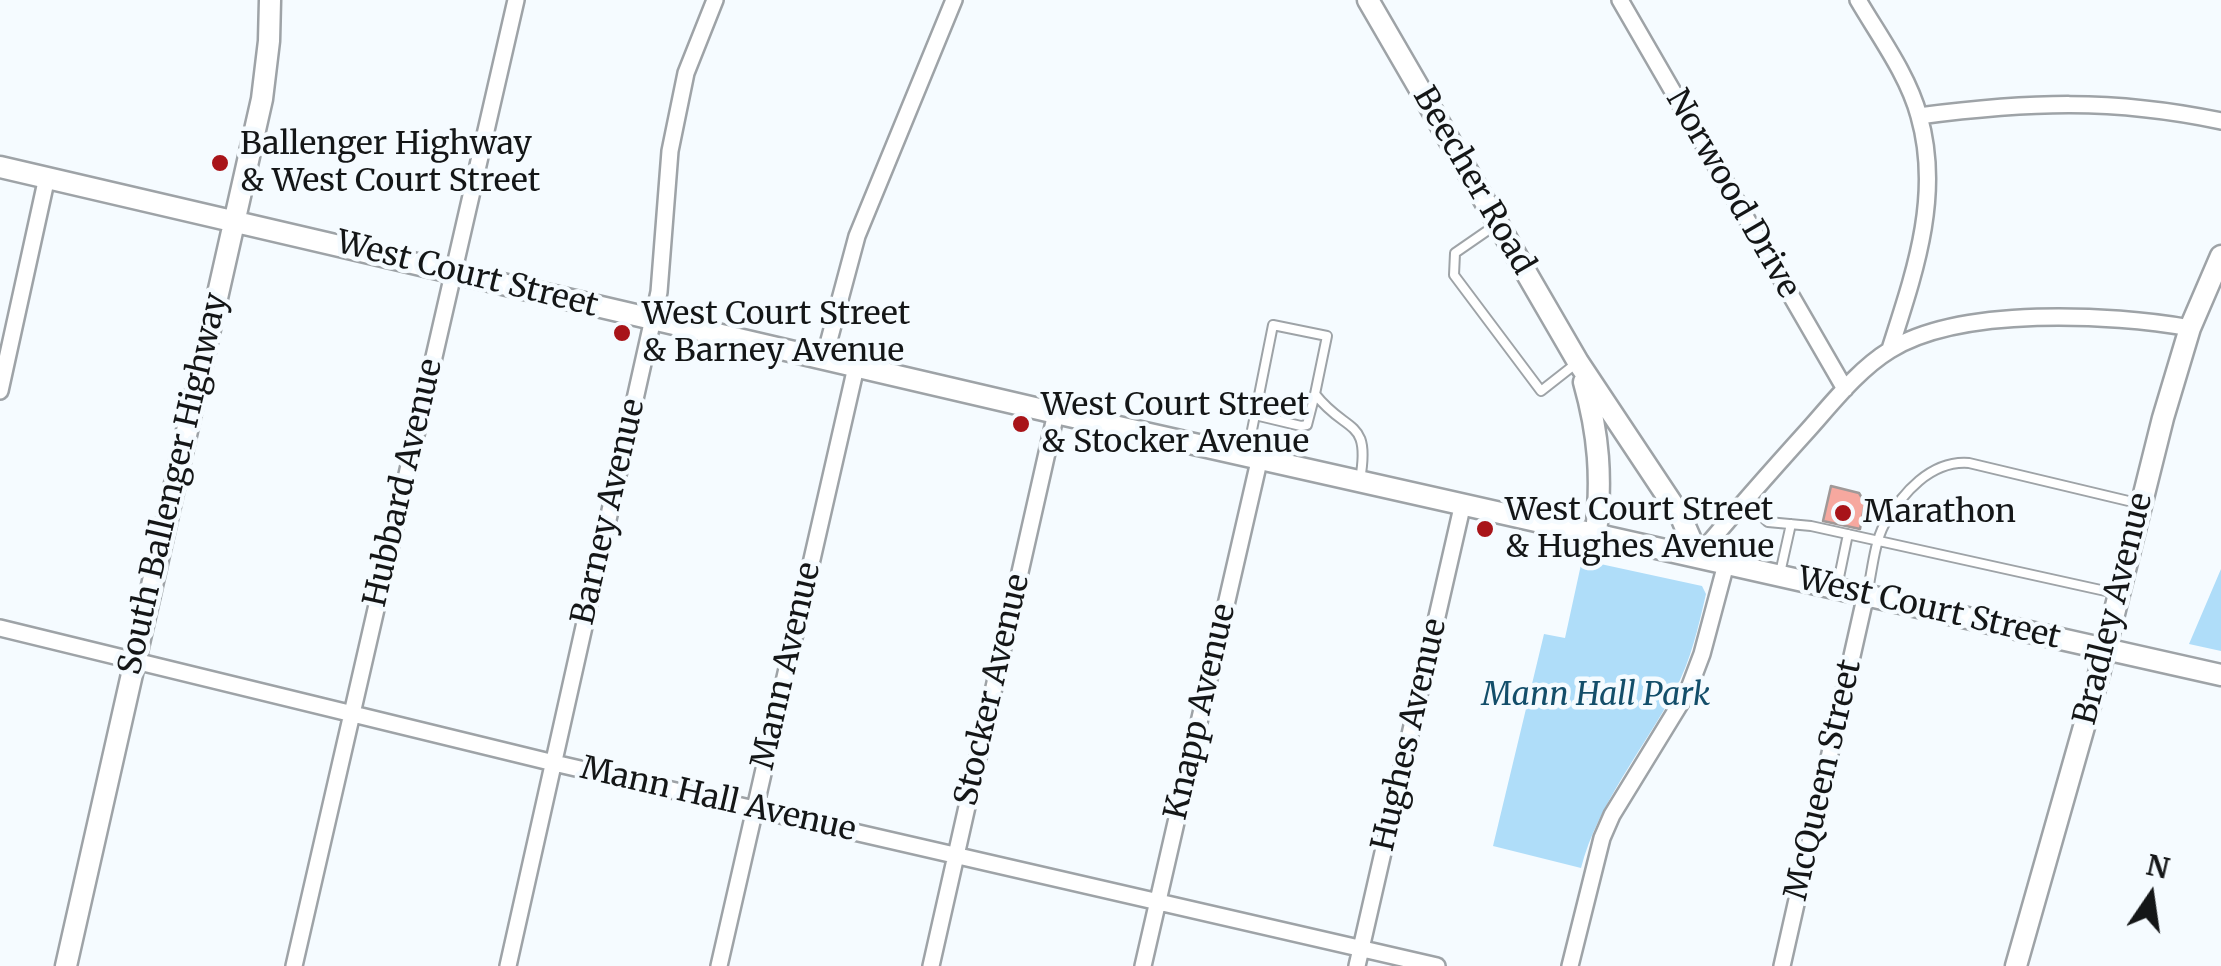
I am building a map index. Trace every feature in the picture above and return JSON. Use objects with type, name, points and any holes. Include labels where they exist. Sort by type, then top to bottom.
[{"type":"street","name":"South Ballenger Highway","points":[[66,966],[262,98],[270,0]]},
{"type":"street","name":"Hubbard Avenue","points":[[294,966],[516,0]]},
{"type":"street","name":"Barney Avenue","points":[[508,966],[659,292],[670,151],[686,73],[715,0]]},
{"type":"street","points":[[824,359],[857,236],[954,0]]},
{"type":"street","name":"Beecher Road","points":[[1368,0],[1578,362],[1681,517],[1698,556]]},
{"type":"street","name":"Norwood Drive","points":[[1620,0],[1845,389]]},
{"type":"street","points":[[1858,0],[1904,78],[1920,116],[1927,167],[1926,221],[1890,350]]},
{"type":"street","points":[[1920,116],[2008,104],[2099,103],[2221,121]]},
{"type":"street","name":"West Court Street","points":[[0,166],[1056,414],[2221,675]]},
{"type":"street","points":[[0,391],[47,177]]},
{"type":"street","name":"Bradley Avenue","points":[[2016,966],[2190,328],[2221,256]]},
{"type":"street","points":[[1698,556],[1845,389],[1890,350],[1928,334],[1985,321],[2048,317],[2190,328]]},
{"type":"street","name":"Beecher Road","points":[[1578,362],[1597,439],[1601,484],[1596,533]]},
{"type":"street","name":"Mann Avenue","points":[[719,966],[856,367]]},
{"type":"street","name":"Stocker Avenue","points":[[930,966],[1056,414]]},
{"type":"street","name":"Knapp Avenue","points":[[1143,966],[1253,456]]},
{"type":"street","name":"Hughes Avenue","points":[[1358,966],[1462,503]]},
{"type":"street","points":[[1570,966],[1602,838],[1688,691],[1726,564]]},
{"type":"street","name":"McQueen Street","points":[[1782,966],[1866,594]]},
{"type":"street","name":"Mann Hall Avenue","points":[[0,628],[554,762],[1437,966]]},
{"type":"lane","points":[[1497,224],[1456,253],[1454,275],[1540,391],[1578,362]]},
{"type":"lane","points":[[1253,456],[1255,415],[1273,325],[1327,336],[1307,425],[1255,415]]},
{"type":"lane","points":[[1315,394],[1358,433],[1365,445],[1360,480]]},
{"type":"lane","points":[[1866,594],[1883,526],[1930,470],[1951,462],[2141,504]]},
{"type":"lane","points":[[1745,500],[1768,522],[1848,534],[2120,594]]},
{"type":"lane","points":[[1779,575],[1791,524]]},
{"type":"lane","points":[[1837,588],[1848,534]]},
{"type":"green space","name":"Mann Hall Park","points":[[1582,560],[1702,586],[1706,594],[1681,679],[1610,799],[1581,868],[1493,846],[1544,634],[1565,638]]},
{"type":"green space","points":[[2221,569],[2221,651],[2189,644]]},
{"type":"building","points":[[1831,486],[1859,493],[1865,503],[1860,529],[1823,521]]},
{"type":"place","name":"Ballenger Highway & West Court Street","points":[[220,163]]},
{"type":"place","name":"West Court Street & Barney Avenue","points":[[622,333]]},
{"type":"place","name":"West Court Street & Stocker Avenue","points":[[1021,424]]},
{"type":"place","name":"Marathon","points":[[1843,513]]},
{"type":"place","name":"West Court Street & Hughes Avenue","points":[[1485,529]]}]
